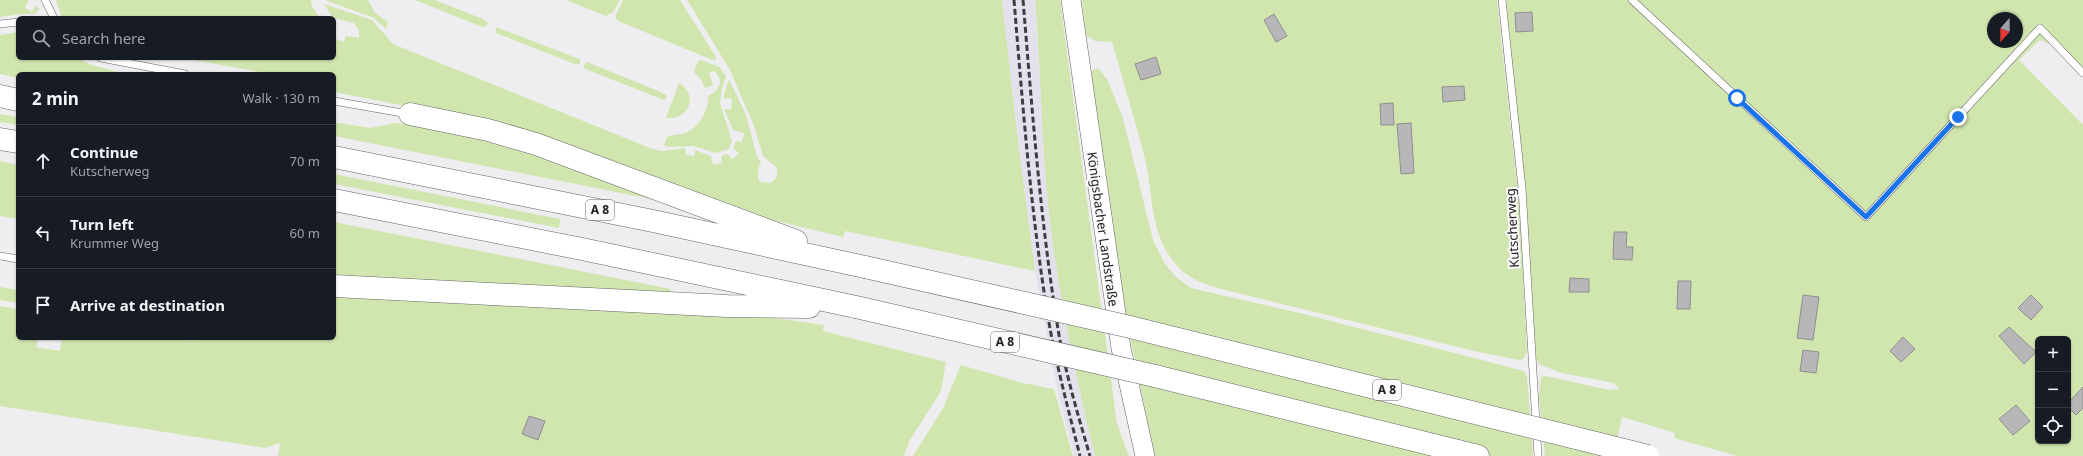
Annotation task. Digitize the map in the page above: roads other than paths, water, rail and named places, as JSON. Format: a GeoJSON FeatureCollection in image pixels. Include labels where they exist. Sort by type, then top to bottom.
{"type":"FeatureCollection","features":[{"type":"Feature","properties":{"kind":"highway"},"geometry":{"type":"LineString","coordinates":[[0,96],[16,100]]}},
{"type":"Feature","properties":{"kind":"highway"},"geometry":{"type":"LineString","coordinates":[[410,114],[488,130],[536,144],[865,266]]}},
{"type":"Feature","properties":{"kind":"highway"},"geometry":{"type":"LineString","coordinates":[[0,139],[16,142]]}},
{"type":"Feature","properties":{"kind":"highway","name":"A 8"},"geometry":{"type":"LineString","coordinates":[[336,157],[638,218],[865,266],[1134,328],[1648,456]]}},
{"type":"Feature","properties":{"kind":"highway","name":"A 8"},"geometry":{"type":"LineString","coordinates":[[336,200],[574,247],[856,307],[1155,376],[1478,456]]}},
{"type":"Feature","properties":{"kind":"highway"},"geometry":{"type":"LineString","coordinates":[[336,286],[727,306],[856,307]]}},
{"type":"Feature","properties":{"kind":"main road","name":"Königsbacher Landstraße"},"geometry":{"type":"LineString","coordinates":[[1071,0],[1114,302],[1133,408],[1145,456]]}},
{"type":"Feature","properties":{"kind":"lane"},"geometry":{"type":"LineString","coordinates":[[46,0],[53,16]]}},
{"type":"Feature","properties":{"kind":"lane","name":"Kutscherweg"},"geometry":{"type":"LineString","coordinates":[[1502,0],[1522,188],[1538,456]]}},
{"type":"Feature","properties":{"kind":"lane"},"geometry":{"type":"LineString","coordinates":[[1632,0],[1866,217],[2040,28],[2083,73]]}},
{"type":"Feature","properties":{"kind":"lane"},"geometry":{"type":"LineString","coordinates":[[0,24],[16,22]]}},
{"type":"Feature","properties":{"kind":"lane"},"geometry":{"type":"LineString","coordinates":[[112,60],[174,72]]}},
{"type":"Feature","properties":{"kind":"lane"},"geometry":{"type":"LineString","coordinates":[[336,101],[410,114]]}},
{"type":"Feature","properties":{"kind":"lane"},"geometry":{"type":"LineString","coordinates":[[0,256],[16,259]]}},
{"type":"Feature","properties":{"kind":"railway"},"geometry":{"type":"LineString","coordinates":[[1014,0],[1028,162],[1037,243],[1049,323],[1063,390],[1080,456]]}},
{"type":"Feature","properties":{"kind":"railway"},"geometry":{"type":"LineString","coordinates":[[1023,0],[1037,162],[1051,283],[1063,357],[1090,456]]}}]}
